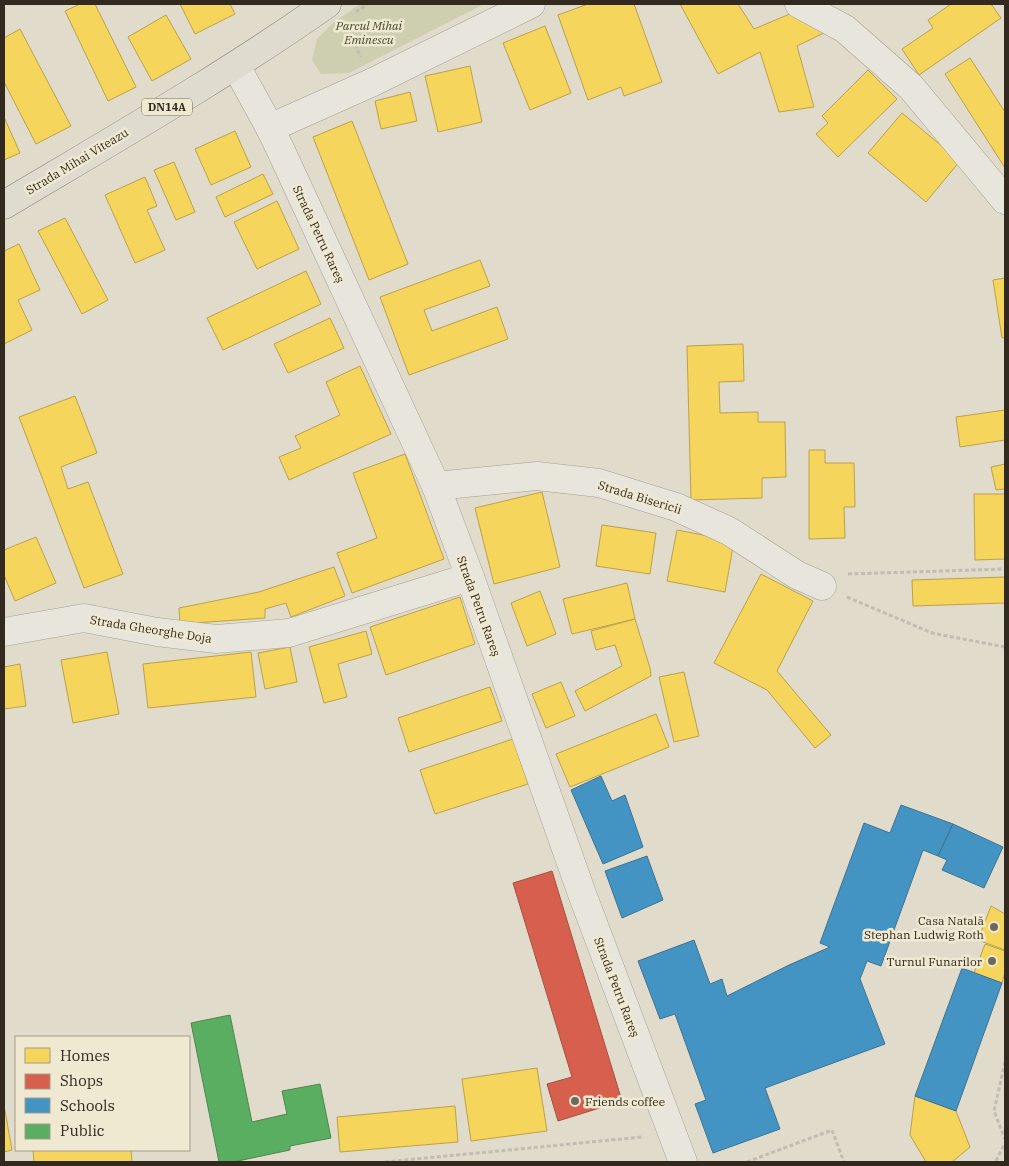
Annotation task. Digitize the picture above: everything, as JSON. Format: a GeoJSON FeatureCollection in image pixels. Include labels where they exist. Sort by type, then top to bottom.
{"type":"FeatureCollection","features":[{"type":"Feature","properties":{"kind":"main road","name":"Strada Mihai Viteazu"},"geometry":{"type":"LineString","coordinates":[[4,205],[236,66],[286,33],[335,12]]}},
{"type":"Feature","properties":{"kind":"street"},"geometry":{"type":"LineString","coordinates":[[270,128],[374,82],[531,4]]}},
{"type":"Feature","properties":{"kind":"street"},"geometry":{"type":"LineString","coordinates":[[799,4],[845,29],[911,87],[1005,200]]}},
{"type":"Feature","properties":{"kind":"street","name":"Strada Petru Rareș"},"geometry":{"type":"LineString","coordinates":[[236,66],[270,128],[436,486],[578,882],[683,1162]]}},
{"type":"Feature","properties":{"kind":"street","name":"Strada Bisericii"},"geometry":{"type":"LineString","coordinates":[[436,486],[537,476],[599,483],[676,507],[729,531],[797,575],[822,586]]}},
{"type":"Feature","properties":{"kind":"street","name":"Strada Gheorghe Doja"},"geometry":{"type":"LineString","coordinates":[[4,632],[84,618],[157,632],[216,639],[289,633],[470,577]]}},
{"type":"Feature","properties":{"kind":"path"},"geometry":{"type":"LineString","coordinates":[[335,12],[374,82]]}},
{"type":"Feature","properties":{"kind":"path"},"geometry":{"type":"LineString","coordinates":[[847,574],[1005,570]]}},
{"type":"Feature","properties":{"kind":"path"},"geometry":{"type":"LineString","coordinates":[[822,586],[932,633],[1005,648]]}},
{"type":"Feature","properties":{"kind":"path"},"geometry":{"type":"LineString","coordinates":[[1005,1062],[994,1111],[1005,1140]]}},
{"type":"Feature","properties":{"kind":"path"},"geometry":{"type":"LineString","coordinates":[[747,1162],[832,1130],[844,1162]]}},
{"type":"Feature","properties":{"kind":"path"},"geometry":{"type":"LineString","coordinates":[[385,1162],[673,1134]]}},
{"type":"Feature","properties":{"kind":"path"},"geometry":{"type":"LineString","coordinates":[[996,1161],[1005,1143]]}},
{"type":"Feature","properties":{"kind":"green space","name":"Parcul Mihai Eminescu"},"geometry":{"type":"Polygon","coordinates":[[[360,4],[484,4],[349,73],[321,74],[312,60],[317,39],[334,22],[360,4]]]}},
{"type":"Feature","properties":{"kind":"building: Homes"},"geometry":{"type":"Polygon","coordinates":[[[80,4],[95,4],[136,87],[108,101],[65,11],[80,4]]]}},
{"type":"Feature","properties":{"kind":"building: Homes"},"geometry":{"type":"Polygon","coordinates":[[[180,4],[230,4],[235,14],[195,34],[180,4]]]}},
{"type":"Feature","properties":{"kind":"building: Homes"},"geometry":{"type":"Polygon","coordinates":[[[588,4],[634,4],[662,82],[624,96],[621,87],[588,100],[558,15],[588,4]]]}},
{"type":"Feature","properties":{"kind":"building: Homes"},"geometry":{"type":"Polygon","coordinates":[[[680,4],[738,4],[754,29],[797,11],[828,31],[797,46],[814,107],[779,112],[760,52],[718,74],[680,4]]]}},
{"type":"Feature","properties":{"kind":"building: Homes"},"geometry":{"type":"Polygon","coordinates":[[[951,4],[991,4],[1001,18],[919,75],[902,49],[933,28],[928,20],[951,4]]]}},
{"type":"Feature","properties":{"kind":"building: Homes"},"geometry":{"type":"Polygon","coordinates":[[[166,15],[191,59],[152,81],[128,37],[166,15]]]}},
{"type":"Feature","properties":{"kind":"building: Homes"},"geometry":{"type":"Polygon","coordinates":[[[545,26],[571,93],[530,110],[503,43],[545,26]]]}},
{"type":"Feature","properties":{"kind":"building: Homes"},"geometry":{"type":"Polygon","coordinates":[[[20,29],[71,126],[36,144],[4,82],[4,38],[20,29]]]}},
{"type":"Feature","properties":{"kind":"building: Homes"},"geometry":{"type":"Polygon","coordinates":[[[970,58],[1005,112],[1005,168],[945,74],[970,58]]]}},
{"type":"Feature","properties":{"kind":"building: Homes"},"geometry":{"type":"Polygon","coordinates":[[[470,66],[482,122],[438,132],[425,76],[470,66]]]}},
{"type":"Feature","properties":{"kind":"building: Homes"},"geometry":{"type":"Polygon","coordinates":[[[868,70],[897,99],[838,157],[816,134],[828,123],[822,116],[868,70]]]}},
{"type":"Feature","properties":{"kind":"building: Homes"},"geometry":{"type":"Polygon","coordinates":[[[410,92],[417,121],[381,129],[375,101],[410,92]]]}},
{"type":"Feature","properties":{"kind":"building: Homes"},"geometry":{"type":"Polygon","coordinates":[[[902,113],[960,161],[926,202],[868,153],[902,113]]]}},
{"type":"Feature","properties":{"kind":"building: Homes"},"geometry":{"type":"Polygon","coordinates":[[[4,117],[20,153],[4,160],[4,117]]]}},
{"type":"Feature","properties":{"kind":"building: Homes"},"geometry":{"type":"Polygon","coordinates":[[[352,121],[408,264],[369,280],[313,137],[352,121]]]}},
{"type":"Feature","properties":{"kind":"building: Homes"},"geometry":{"type":"Polygon","coordinates":[[[235,131],[251,167],[211,185],[195,149],[235,131]]]}},
{"type":"Feature","properties":{"kind":"building: Homes"},"geometry":{"type":"Polygon","coordinates":[[[174,162],[195,212],[176,220],[154,170],[174,162]]]}},
{"type":"Feature","properties":{"kind":"building: Homes"},"geometry":{"type":"Polygon","coordinates":[[[263,174],[273,194],[225,217],[216,197],[263,174]]]}},
{"type":"Feature","properties":{"kind":"building: Homes"},"geometry":{"type":"Polygon","coordinates":[[[145,177],[157,206],[147,210],[165,250],[135,263],[105,195],[145,177]]]}},
{"type":"Feature","properties":{"kind":"building: Homes"},"geometry":{"type":"Polygon","coordinates":[[[277,201],[299,249],[257,269],[234,222],[277,201]]]}},
{"type":"Feature","properties":{"kind":"building: Homes"},"geometry":{"type":"Polygon","coordinates":[[[65,218],[108,300],[82,314],[38,231],[65,218]]]}},
{"type":"Feature","properties":{"kind":"building: Homes"},"geometry":{"type":"Polygon","coordinates":[[[19,244],[40,290],[18,300],[32,330],[4,344],[4,251],[19,244]]]}},
{"type":"Feature","properties":{"kind":"building: Homes"},"geometry":{"type":"Polygon","coordinates":[[[480,260],[490,286],[424,310],[432,331],[497,307],[508,339],[409,375],[380,297],[480,260]]]}},
{"type":"Feature","properties":{"kind":"building: Homes"},"geometry":{"type":"Polygon","coordinates":[[[306,271],[321,304],[223,350],[207,318],[306,271]]]}},
{"type":"Feature","properties":{"kind":"building: Homes"},"geometry":{"type":"Polygon","coordinates":[[[1005,278],[1005,337],[1002,338],[993,280],[1005,278]]]}},
{"type":"Feature","properties":{"kind":"building: Homes"},"geometry":{"type":"Polygon","coordinates":[[[330,318],[344,348],[288,373],[274,344],[330,318]]]}},
{"type":"Feature","properties":{"kind":"building: Homes"},"geometry":{"type":"Polygon","coordinates":[[[743,344],[744,381],[719,382],[720,413],[758,412],[758,422],[785,422],[786,477],[762,478],[762,498],[691,500],[687,346],[743,344]]]}},
{"type":"Feature","properties":{"kind":"building: Homes"},"geometry":{"type":"Polygon","coordinates":[[[360,366],[391,434],[289,480],[279,457],[301,448],[295,436],[340,415],[326,382],[360,366]]]}},
{"type":"Feature","properties":{"kind":"building: Homes"},"geometry":{"type":"Polygon","coordinates":[[[75,396],[97,453],[61,467],[68,489],[88,482],[123,574],[84,588],[19,417],[75,396]]]}},
{"type":"Feature","properties":{"kind":"building: Homes"},"geometry":{"type":"Polygon","coordinates":[[[1005,410],[1005,440],[960,447],[956,417],[1005,410]]]}},
{"type":"Feature","properties":{"kind":"building: Homes"},"geometry":{"type":"Polygon","coordinates":[[[809,450],[825,450],[825,463],[854,463],[855,507],[844,507],[845,538],[809,539],[809,450]]]}},
{"type":"Feature","properties":{"kind":"building: Homes"},"geometry":{"type":"Polygon","coordinates":[[[405,454],[444,559],[352,593],[337,553],[377,538],[353,473],[405,454]]]}},
{"type":"Feature","properties":{"kind":"building: Homes"},"geometry":{"type":"Polygon","coordinates":[[[1005,464],[1005,489],[996,490],[991,467],[1005,464]]]}},
{"type":"Feature","properties":{"kind":"building: Homes"},"geometry":{"type":"Polygon","coordinates":[[[542,492],[560,567],[494,584],[475,508],[542,492]]]}},
{"type":"Feature","properties":{"kind":"building: Homes"},"geometry":{"type":"Polygon","coordinates":[[[974,494],[1005,494],[1005,559],[975,560],[974,494]]]}},
{"type":"Feature","properties":{"kind":"building: Homes"},"geometry":{"type":"Polygon","coordinates":[[[602,525],[656,533],[650,574],[596,566],[602,525]]]}},
{"type":"Feature","properties":{"kind":"building: Homes"},"geometry":{"type":"Polygon","coordinates":[[[677,530],[734,541],[725,592],[667,581],[677,530]]]}},
{"type":"Feature","properties":{"kind":"building: Homes"},"geometry":{"type":"Polygon","coordinates":[[[36,537],[56,583],[15,601],[4,575],[4,550],[36,537]]]}},
{"type":"Feature","properties":{"kind":"building: Homes"},"geometry":{"type":"Polygon","coordinates":[[[334,567],[345,596],[291,617],[286,603],[265,609],[265,618],[180,624],[179,608],[259,592],[334,567]]]}},
{"type":"Feature","properties":{"kind":"building: Homes"},"geometry":{"type":"Polygon","coordinates":[[[761,574],[813,601],[777,671],[831,735],[815,748],[767,690],[714,663],[761,574]]]}},
{"type":"Feature","properties":{"kind":"building: Homes"},"geometry":{"type":"Polygon","coordinates":[[[1005,577],[1005,603],[913,606],[912,580],[1005,577]]]}},
{"type":"Feature","properties":{"kind":"building: Homes"},"geometry":{"type":"Polygon","coordinates":[[[627,583],[635,619],[572,634],[563,599],[627,583]]]}},
{"type":"Feature","properties":{"kind":"building: Homes"},"geometry":{"type":"Polygon","coordinates":[[[540,591],[556,634],[527,646],[511,603],[540,591]]]}},
{"type":"Feature","properties":{"kind":"building: Homes"},"geometry":{"type":"Polygon","coordinates":[[[460,597],[475,644],[386,675],[370,627],[460,597]]]}},
{"type":"Feature","properties":{"kind":"building: Homes"},"geometry":{"type":"Polygon","coordinates":[[[635,619],[651,676],[585,711],[575,691],[622,666],[615,645],[596,650],[591,631],[635,619]]]}},
{"type":"Feature","properties":{"kind":"building: Homes"},"geometry":{"type":"Polygon","coordinates":[[[366,631],[372,654],[338,664],[347,697],[324,703],[309,647],[366,631]]]}},
{"type":"Feature","properties":{"kind":"building: Homes"},"geometry":{"type":"Polygon","coordinates":[[[290,647],[297,682],[265,689],[258,653],[290,647]]]}},
{"type":"Feature","properties":{"kind":"building: Homes"},"geometry":{"type":"Polygon","coordinates":[[[107,652],[119,714],[73,723],[61,660],[107,652]]]}},
{"type":"Feature","properties":{"kind":"building: Homes"},"geometry":{"type":"Polygon","coordinates":[[[251,652],[256,697],[148,708],[143,664],[251,652]]]}},
{"type":"Feature","properties":{"kind":"building: Homes"},"geometry":{"type":"Polygon","coordinates":[[[20,664],[26,706],[4,709],[4,667],[20,664]]]}},
{"type":"Feature","properties":{"kind":"building: Homes"},"geometry":{"type":"Polygon","coordinates":[[[684,672],[699,736],[674,742],[659,677],[684,672]]]}},
{"type":"Feature","properties":{"kind":"building: Homes"},"geometry":{"type":"Polygon","coordinates":[[[561,682],[575,716],[546,728],[532,694],[561,682]]]}},
{"type":"Feature","properties":{"kind":"building: Homes"},"geometry":{"type":"Polygon","coordinates":[[[490,687],[502,721],[409,752],[398,718],[490,687]]]}},
{"type":"Feature","properties":{"kind":"building: Homes"},"geometry":{"type":"Polygon","coordinates":[[[656,714],[669,747],[570,787],[556,754],[656,714]]]}},
{"type":"Feature","properties":{"kind":"building: Homes"},"geometry":{"type":"Polygon","coordinates":[[[513,739],[528,784],[435,814],[420,770],[513,739]]]}},
{"type":"Feature","properties":{"kind":"building: Homes","name":"Casa Natală Stephan Ludwig Roth"},"geometry":{"type":"Polygon","coordinates":[[[991,906],[1005,914],[1005,950],[978,940],[991,906]]]}},
{"type":"Feature","properties":{"kind":"building: Homes","name":"Turnul Funarilor"},"geometry":{"type":"Polygon","coordinates":[[[985,944],[1005,951],[1005,972],[1002,983],[974,973],[985,944]]]}},
{"type":"Feature","properties":{"kind":"building: Homes"},"geometry":{"type":"Polygon","coordinates":[[[537,1068],[547,1131],[471,1141],[462,1079],[537,1068]]]}},
{"type":"Feature","properties":{"kind":"building: Homes"},"geometry":{"type":"Polygon","coordinates":[[[915,1096],[956,1111],[970,1147],[952,1162],[926,1162],[910,1135],[915,1096]]]}},
{"type":"Feature","properties":{"kind":"building: Homes"},"geometry":{"type":"Polygon","coordinates":[[[4,1105],[12,1150],[4,1152],[4,1105]]]}},
{"type":"Feature","properties":{"kind":"building: Homes"},"geometry":{"type":"Polygon","coordinates":[[[455,1106],[458,1142],[340,1152],[337,1117],[455,1106]]]}},
{"type":"Feature","properties":{"kind":"building: Homes"},"geometry":{"type":"Polygon","coordinates":[[[33,1151],[131,1151],[132,1162],[34,1162],[33,1151]]]}},
{"type":"Feature","properties":{"kind":"building: Shops"},"geometry":{"type":"Polygon","coordinates":[[[552,871],[622,1101],[558,1121],[547,1084],[572,1077],[513,883],[552,871]]]}},
{"type":"Feature","properties":{"kind":"building: Schools"},"geometry":{"type":"Polygon","coordinates":[[[601,776],[612,801],[625,795],[643,847],[603,864],[571,790],[601,776]]]}},
{"type":"Feature","properties":{"kind":"building: Schools"},"geometry":{"type":"Polygon","coordinates":[[[901,805],[953,824],[938,856],[923,850],[881,966],[867,961],[860,979],[885,1044],[765,1088],[780,1129],[713,1153],[695,1104],[706,1100],[675,1014],[660,1019],[638,961],[694,940],[710,984],[722,979],[727,996],[830,947],[820,943],[864,823],[890,833],[901,805]]]}},
{"type":"Feature","properties":{"kind":"building: Schools"},"geometry":{"type":"Polygon","coordinates":[[[953,824],[1003,847],[984,888],[942,870],[947,860],[938,856],[953,824]]]}},
{"type":"Feature","properties":{"kind":"building: Schools"},"geometry":{"type":"Polygon","coordinates":[[[647,856],[663,900],[622,918],[605,871],[647,856]]]}},
{"type":"Feature","properties":{"kind":"building: Schools"},"geometry":{"type":"Polygon","coordinates":[[[962,968],[1002,983],[956,1111],[915,1096],[962,968]]]}},
{"type":"Feature","properties":{"kind":"building: Public"},"geometry":{"type":"Polygon","coordinates":[[[230,1015],[252,1122],[287,1114],[282,1091],[320,1084],[331,1138],[290,1146],[290,1150],[233,1162],[219,1162],[191,1023],[230,1015]]]}},
{"type":"Feature","properties":{"kind":"place","name":"Casa Natală Stephan Ludwig Roth"},"geometry":{"type":"Point","coordinates":[994,927]}},
{"type":"Feature","properties":{"kind":"place","name":"Turnul Funarilor"},"geometry":{"type":"Point","coordinates":[992,961]}},
{"type":"Feature","properties":{"kind":"place","name":"Friends coffee"},"geometry":{"type":"Point","coordinates":[575,1101]}}]}
